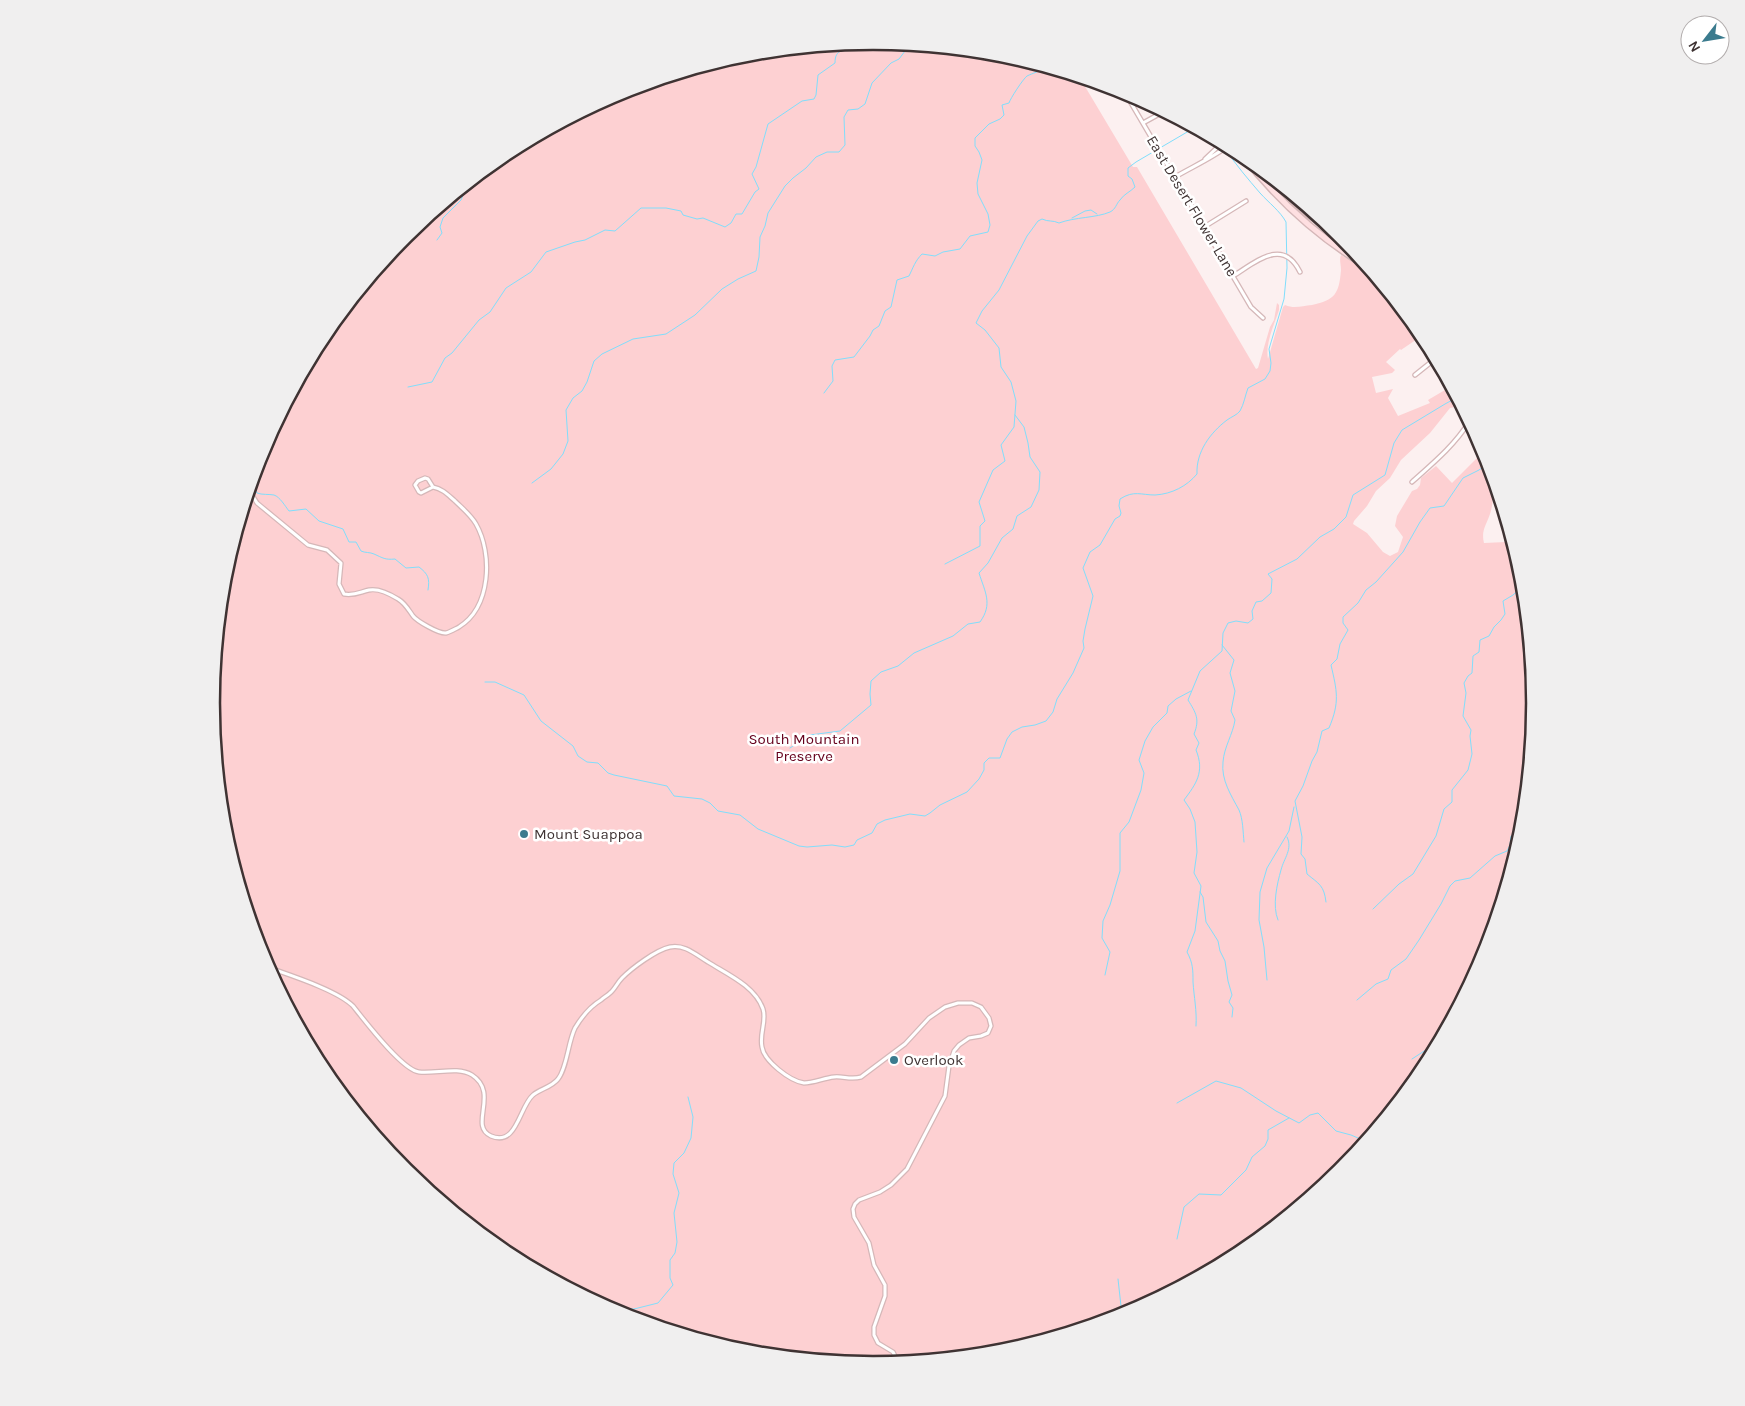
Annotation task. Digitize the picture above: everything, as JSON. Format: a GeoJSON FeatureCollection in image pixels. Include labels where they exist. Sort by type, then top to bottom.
{"type":"FeatureCollection","features":[{"type":"Feature","properties":{"kind":"street","name":"East Desert Flower Lane"},"geometry":{"type":"LineString","coordinates":[[1132,104],[1251,307],[1263,318]]}},
{"type":"Feature","properties":{"kind":"street"},"geometry":{"type":"LineString","coordinates":[[1143,123],[1157,115]]}},
{"type":"Feature","properties":{"kind":"street"},"geometry":{"type":"LineString","coordinates":[[1205,159],[1215,149],[1218,153]]}},
{"type":"Feature","properties":{"kind":"street"},"geometry":{"type":"LineString","coordinates":[[1175,177],[1221,151]]}},
{"type":"Feature","properties":{"kind":"street"},"geometry":{"type":"LineString","coordinates":[[1265,181],[1283,202],[1326,239],[1343,250]]}},
{"type":"Feature","properties":{"kind":"street"},"geometry":{"type":"LineString","coordinates":[[1283,202],[1286,198]]}},
{"type":"Feature","properties":{"kind":"street"},"geometry":{"type":"LineString","coordinates":[[1204,227],[1246,201]]}},
{"type":"Feature","properties":{"kind":"street"},"geometry":{"type":"LineString","coordinates":[[1233,276],[1272,254],[1283,254],[1291,259],[1300,272]]}},
{"type":"Feature","properties":{"kind":"street"},"geometry":{"type":"LineString","coordinates":[[1415,375],[1430,363]]}},
{"type":"Feature","properties":{"kind":"street"},"geometry":{"type":"LineString","coordinates":[[1412,482],[1458,439],[1465,429]]}},
{"type":"Feature","properties":{"kind":"street"},"geometry":{"type":"LineString","coordinates":[[253,496],[257,503],[308,545],[327,550],[336,557],[341,563],[339,584],[344,594],[355,594],[372,590],[389,594],[403,603],[417,619],[437,632],[444,634],[466,623],[478,608],[483,593],[487,563],[478,528],[473,520],[440,488],[433,487],[421,493],[415,485],[418,481],[425,478],[428,479],[433,487]]}},
{"type":"Feature","properties":{"kind":"street"},"geometry":{"type":"LineString","coordinates":[[277,971],[346,1000],[394,1055],[410,1069],[419,1072],[459,1071],[472,1074],[482,1085],[485,1095],[481,1120],[483,1128],[488,1134],[496,1137],[505,1136],[514,1130],[528,1101],[536,1093],[549,1087],[558,1079],[574,1032],[588,1011],[611,993],[621,979],[632,969],[667,948],[678,947],[689,950],[734,977],[750,991],[763,1009],[762,1043],[764,1052],[784,1073],[792,1079],[804,1083],[830,1077],[854,1079],[861,1077],[907,1043],[926,1021],[942,1008],[966,1002],[979,1005],[989,1018],[990,1030],[984,1036],[965,1040],[954,1051],[949,1066],[945,1096],[910,1164],[891,1185],[880,1192],[859,1200],[852,1209],[854,1217],[869,1243],[874,1265],[886,1285],[885,1296],[874,1327],[874,1335],[878,1343],[893,1352],[895,1355]]}},
{"type":"Feature","properties":{"kind":"green space","name":"South Mountain Preserve"},"geometry":{"type":"Polygon","coordinates":[[[830,51],[915,51],[1000,63],[1042,72],[1085,86],[1133,167],[1137,167],[1256,369],[1258,368],[1270,327],[1274,320],[1277,303],[1279,310],[1269,341],[1268,359],[1283,307],[1285,305],[1295,307],[1312,305],[1331,298],[1339,285],[1341,255],[1354,263],[1391,305],[1415,340],[1400,349],[1386,362],[1395,370],[1392,373],[1372,377],[1376,393],[1393,389],[1388,398],[1398,416],[1430,403],[1428,400],[1445,390],[1454,407],[1450,408],[1430,433],[1401,460],[1390,478],[1376,491],[1353,524],[1367,533],[1383,552],[1390,556],[1398,552],[1403,537],[1395,526],[1397,516],[1412,491],[1420,485],[1421,478],[1436,466],[1452,483],[1478,457],[1493,499],[1484,531],[1484,543],[1505,542],[1520,618],[1526,703],[1520,788],[1513,830],[1491,913],[1476,953],[1438,1030],[1415,1066],[1391,1101],[1334,1165],[1270,1221],[1235,1246],[1199,1269],[1161,1289],[1122,1306],[1042,1334],[1000,1343],[915,1355],[872,1356],[830,1355],[745,1343],[703,1334],[623,1306],[584,1289],[546,1269],[510,1246],[442,1194],[411,1165],[354,1101],[330,1066],[307,1030],[269,953],[254,913],[232,830],[221,746],[220,703],[221,660],[232,576],[254,493],[269,453],[307,376],[330,340],[354,305],[411,241],[475,185],[510,160],[546,137],[584,117],[623,100],[703,72],[745,63],[830,51]]]}},
{"type":"Feature","properties":{"kind":"waterway"},"geometry":{"type":"LineString","coordinates":[[408,387],[432,382],[445,358],[452,353],[479,320],[490,312],[506,288],[531,272],[546,252],[585,240],[605,230],[615,231],[641,208],[666,208],[681,211],[683,215],[697,219],[703,218],[725,227],[731,223],[736,214],[742,214],[755,192],[759,189],[752,174],[756,167],[768,124],[802,101],[814,99],[818,75],[835,63],[838,53],[843,51]]}},
{"type":"Feature","properties":{"kind":"waterway"},"geometry":{"type":"LineString","coordinates":[[532,483],[551,469],[563,454],[568,441],[566,410],[573,398],[582,391],[594,361],[602,354],[633,339],[666,334],[695,315],[722,289],[756,271],[760,237],[768,213],[785,186],[816,157],[827,152],[839,152],[845,145],[844,117],[848,110],[858,109],[865,104],[872,83],[891,63],[899,59],[905,51]]}},
{"type":"Feature","properties":{"kind":"waterway"},"geometry":{"type":"LineString","coordinates":[[824,393],[833,381],[832,366],[835,360],[854,357],[873,330],[879,326],[885,311],[891,307],[897,280],[909,276],[922,254],[935,256],[943,252],[960,249],[970,236],[988,232],[990,225],[988,214],[978,194],[977,183],[982,160],[975,146],[975,138],[989,124],[1004,115],[1002,105],[1009,103],[1027,76],[1038,71]]}},
{"type":"Feature","properties":{"kind":"waterway"},"geometry":{"type":"LineString","coordinates":[[945,564],[980,546],[980,526],[985,521],[979,502],[993,470],[1005,461],[1001,445],[1014,427],[1016,401],[1011,382],[1001,367],[999,348],[985,330],[976,323],[982,311],[999,290],[1027,236],[1038,221],[1042,219],[1059,223],[1110,212],[1123,196],[1135,187],[1132,179],[1128,176],[1128,168],[1188,131]]}},
{"type":"Feature","properties":{"kind":"waterway"},"geometry":{"type":"LineString","coordinates":[[485,682],[495,682],[524,695],[541,721],[573,746],[578,756],[587,762],[598,763],[608,773],[667,786],[674,796],[702,799],[710,803],[718,811],[740,815],[758,829],[799,846],[832,845],[845,847],[854,845],[857,840],[872,833],[877,824],[885,820],[910,814],[925,816],[940,805],[967,792],[979,779],[984,770],[984,763],[989,758],[1000,758],[1007,739],[1012,732],[1022,727],[1046,721],[1053,712],[1057,699],[1073,673],[1084,648],[1085,629],[1093,596],[1083,568],[1090,552],[1100,545],[1115,519],[1120,516],[1120,499],[1134,494],[1155,495],[1167,493],[1179,489],[1189,482],[1197,474],[1199,458],[1210,437],[1221,425],[1240,411],[1248,388],[1265,379],[1270,371],[1269,349],[1284,299],[1287,268],[1286,222],[1232,158]]}},
{"type":"Feature","properties":{"kind":"waterway"},"geometry":{"type":"LineString","coordinates":[[437,240],[442,233],[440,227],[443,218],[461,200],[463,195]]}},
{"type":"Feature","properties":{"kind":"waterway"},"geometry":{"type":"LineString","coordinates":[[1072,218],[1091,210],[1097,214]]}},
{"type":"Feature","properties":{"kind":"waterway"},"geometry":{"type":"LineString","coordinates":[[1196,1026],[1193,970],[1187,952],[1195,931],[1201,886],[1194,873],[1197,852],[1195,822],[1184,800],[1198,777],[1200,765],[1196,750],[1199,743],[1194,734],[1197,724],[1196,716],[1188,700],[1200,671],[1222,651],[1223,633],[1228,623],[1236,621],[1248,623],[1253,619],[1252,611],[1256,602],[1262,601],[1271,593],[1272,579],[1268,574],[1297,559],[1320,537],[1334,529],[1346,517],[1353,495],[1385,475],[1394,443],[1402,430],[1451,401]]}},
{"type":"Feature","properties":{"kind":"waterway"},"geometry":{"type":"LineString","coordinates":[[790,748],[810,735],[840,731],[871,705],[871,681],[881,672],[898,666],[914,653],[953,636],[968,624],[980,622],[984,616],[987,598],[979,573],[988,563],[1002,538],[1013,529],[1017,516],[1031,507],[1039,490],[1040,472],[1030,457],[1024,427],[1015,415]]}},
{"type":"Feature","properties":{"kind":"waterway"},"geometry":{"type":"LineString","coordinates":[[1326,902],[1322,888],[1307,874],[1305,859],[1301,854],[1302,837],[1295,801],[1317,752],[1322,731],[1329,728],[1335,711],[1336,690],[1331,665],[1337,659],[1340,644],[1348,630],[1343,623],[1343,617],[1358,603],[1366,590],[1376,582],[1403,552],[1430,508],[1444,506],[1463,478],[1482,468]]}},
{"type":"Feature","properties":{"kind":"waterway"},"geometry":{"type":"LineString","coordinates":[[255,490],[257,493],[276,496],[289,511],[306,509],[319,521],[343,529],[349,542],[356,542],[361,551],[386,559],[395,559],[406,568],[419,567],[428,577],[428,590]]}},
{"type":"Feature","properties":{"kind":"waterway"},"geometry":{"type":"LineString","coordinates":[[1373,909],[1399,884],[1413,874],[1436,836],[1444,809],[1452,802],[1452,790],[1468,770],[1472,754],[1471,730],[1463,716],[1466,693],[1464,683],[1472,673],[1473,656],[1479,652],[1480,640],[1489,636],[1505,614],[1503,601],[1516,593]]}},
{"type":"Feature","properties":{"kind":"waterway"},"geometry":{"type":"LineString","coordinates":[[1222,645],[1234,660],[1230,673],[1235,691],[1231,711],[1235,720],[1225,751],[1223,769],[1227,787],[1239,810],[1244,842]]}},
{"type":"Feature","properties":{"kind":"waterway"},"geometry":{"type":"LineString","coordinates":[[1105,975],[1110,952],[1102,938],[1103,921],[1120,871],[1120,833],[1129,822],[1141,790],[1144,773],[1139,760],[1145,741],[1153,727],[1167,713],[1168,706],[1191,691]]}},
{"type":"Feature","properties":{"kind":"waterway"},"geometry":{"type":"LineString","coordinates":[[1267,980],[1259,920],[1260,892],[1267,868],[1289,831],[1294,807]]}},
{"type":"Feature","properties":{"kind":"waterway"},"geometry":{"type":"LineString","coordinates":[[1510,840],[1512,835]]}},
{"type":"Feature","properties":{"kind":"waterway"},"geometry":{"type":"LineString","coordinates":[[1278,920],[1275,908],[1276,895],[1281,870],[1289,850],[1287,837]]}},
{"type":"Feature","properties":{"kind":"waterway"},"geometry":{"type":"LineString","coordinates":[[1357,1000],[1376,984],[1388,979],[1391,970],[1406,959],[1441,904],[1450,886],[1455,881],[1470,878],[1495,856],[1507,851],[1509,847]]}},
{"type":"Feature","properties":{"kind":"waterway"},"geometry":{"type":"LineString","coordinates":[[1200,892],[1203,897],[1206,922],[1218,941],[1225,961],[1232,995],[1229,1002],[1233,1008],[1232,1017]]}},
{"type":"Feature","properties":{"kind":"waterway"},"geometry":{"type":"LineString","coordinates":[[1412,1059],[1425,1051]]}},
{"type":"Feature","properties":{"kind":"waterway"},"geometry":{"type":"LineString","coordinates":[[1177,1103],[1216,1081],[1241,1088],[1276,1111],[1299,1123],[1310,1115],[1318,1113],[1336,1131],[1359,1138]]}},
{"type":"Feature","properties":{"kind":"waterway"},"geometry":{"type":"LineString","coordinates":[[631,1309],[658,1303],[673,1285],[670,1278],[670,1260],[675,1253],[677,1242],[674,1213],[679,1193],[673,1174],[674,1163],[684,1153],[691,1138],[693,1117],[688,1097]]}},
{"type":"Feature","properties":{"kind":"waterway"},"geometry":{"type":"LineString","coordinates":[[1177,1239],[1184,1207],[1199,1194],[1221,1195],[1246,1170],[1252,1157],[1265,1146],[1268,1139],[1268,1130],[1289,1118]]}},
{"type":"Feature","properties":{"kind":"waterway"},"geometry":{"type":"LineString","coordinates":[[1118,1279],[1121,1306]]}},
{"type":"Feature","properties":{"kind":"place","name":"Mount Suappoa"},"geometry":{"type":"Point","coordinates":[524,834]}},
{"type":"Feature","properties":{"kind":"place","name":"Overlook"},"geometry":{"type":"Point","coordinates":[894,1060]}}]}
